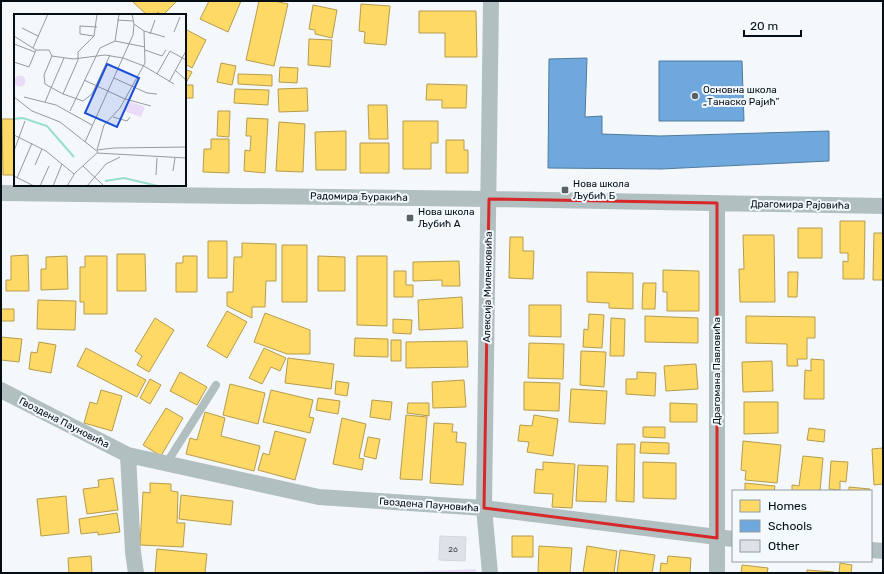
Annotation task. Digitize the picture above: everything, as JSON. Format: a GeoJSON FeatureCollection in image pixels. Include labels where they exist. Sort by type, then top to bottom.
{"type":"FeatureCollection","features":[{"type":"Feature","properties":{"kind":"street","name":"Алексија Миленковића"},"geometry":{"type":"LineString","coordinates":[[490,573],[484,508],[492,1]]}},
{"type":"Feature","properties":{"kind":"street","name":"Радомира Ђуракића"},"geometry":{"type":"LineString","coordinates":[[1,192],[717,203]]}},
{"type":"Feature","properties":{"kind":"street","name":"Драгомира Рајовића"},"geometry":{"type":"LineString","coordinates":[[717,203],[883,206]]}},
{"type":"Feature","properties":{"kind":"street","name":"Драгомана Павловића"},"geometry":{"type":"LineString","coordinates":[[716,573],[717,203]]}},
{"type":"Feature","properties":{"kind":"street","name":"Гвоздена Пауновића"},"geometry":{"type":"LineString","coordinates":[[1,390],[128,455],[319,497],[484,508],[732,539]]}},
{"type":"Feature","properties":{"kind":"street"},"geometry":{"type":"LineString","coordinates":[[128,455],[133,552],[136,573]]}},
{"type":"Feature","properties":{"kind":"street"},"geometry":{"type":"LineString","coordinates":[[872,550],[883,551]]}},
{"type":"Feature","properties":{"kind":"lane"},"geometry":{"type":"LineString","coordinates":[[166,464],[216,385]]}},
{"type":"Feature","properties":{"kind":"highlighted area"},"geometry":{"type":"Polygon","coordinates":[[[489,199],[717,203],[717,538],[484,508],[489,199]]]}},
{"type":"Feature","properties":{"kind":"shaded area"},"geometry":{"type":"Polygon","coordinates":[[[476,569],[476,573],[380,573],[476,569]]]}},
{"type":"Feature","properties":{"kind":"building: Homes"},"geometry":{"type":"Polygon","coordinates":[[[132,1],[177,1],[164,14],[159,14],[158,12],[156,14],[146,14],[132,1]]]}},
{"type":"Feature","properties":{"kind":"building: Homes"},"geometry":{"type":"Polygon","coordinates":[[[209,1],[241,1],[228,32],[200,19],[209,1]]]}},
{"type":"Feature","properties":{"kind":"building: Homes"},"geometry":{"type":"Polygon","coordinates":[[[259,1],[274,1],[288,4],[274,66],[246,60],[259,1]]]}},
{"type":"Feature","properties":{"kind":"building: Homes"},"geometry":{"type":"Polygon","coordinates":[[[361,4],[390,6],[386,45],[364,43],[365,32],[359,31],[361,4]]]}},
{"type":"Feature","properties":{"kind":"building: Homes"},"geometry":{"type":"Polygon","coordinates":[[[313,5],[337,10],[332,38],[315,34],[315,30],[309,29],[313,5]]]}},
{"type":"Feature","properties":{"kind":"building: Homes"},"geometry":{"type":"Polygon","coordinates":[[[419,11],[476,11],[477,57],[445,57],[445,33],[419,33],[419,11]]]}},
{"type":"Feature","properties":{"kind":"building: Homes"},"geometry":{"type":"Polygon","coordinates":[[[186,30],[206,40],[192,68],[186,65],[186,30]]]}},
{"type":"Feature","properties":{"kind":"building: Homes"},"geometry":{"type":"Polygon","coordinates":[[[309,39],[332,40],[330,67],[308,65],[309,39]]]}},
{"type":"Feature","properties":{"kind":"building: Homes"},"geometry":{"type":"Polygon","coordinates":[[[221,63],[236,66],[232,85],[217,82],[221,63]]]}},
{"type":"Feature","properties":{"kind":"building: Homes"},"geometry":{"type":"Polygon","coordinates":[[[280,67],[298,68],[297,83],[279,82],[280,67]]]}},
{"type":"Feature","properties":{"kind":"building: Homes"},"geometry":{"type":"Polygon","coordinates":[[[186,69],[192,72],[186,83],[186,69]]]}},
{"type":"Feature","properties":{"kind":"building: Homes"},"geometry":{"type":"Polygon","coordinates":[[[238,74],[272,75],[272,86],[238,84],[238,74]]]}},
{"type":"Feature","properties":{"kind":"building: Homes"},"geometry":{"type":"Polygon","coordinates":[[[427,84],[467,85],[466,108],[442,108],[442,100],[426,100],[427,84]]]}},
{"type":"Feature","properties":{"kind":"building: Homes"},"geometry":{"type":"Polygon","coordinates":[[[186,85],[193,85],[193,98],[186,98],[186,85]]]}},
{"type":"Feature","properties":{"kind":"building: Homes"},"geometry":{"type":"Polygon","coordinates":[[[307,88],[308,111],[279,112],[278,89],[307,88]]]}},
{"type":"Feature","properties":{"kind":"building: Homes"},"geometry":{"type":"Polygon","coordinates":[[[235,89],[269,90],[268,105],[234,103],[235,89]]]}},
{"type":"Feature","properties":{"kind":"building: Homes"},"geometry":{"type":"Polygon","coordinates":[[[368,105],[387,105],[388,139],[369,139],[368,105]]]}},
{"type":"Feature","properties":{"kind":"building: Homes"},"geometry":{"type":"Polygon","coordinates":[[[218,111],[230,111],[229,137],[217,136],[218,111]]]}},
{"type":"Feature","properties":{"kind":"building: Homes"},"geometry":{"type":"Polygon","coordinates":[[[247,118],[268,119],[265,173],[244,171],[245,150],[250,151],[251,136],[246,136],[247,118]]]}},
{"type":"Feature","properties":{"kind":"building: Homes"},"geometry":{"type":"Polygon","coordinates":[[[2,119],[14,119],[14,175],[3,175],[2,119]]]}},
{"type":"Feature","properties":{"kind":"building: Homes"},"geometry":{"type":"Polygon","coordinates":[[[403,121],[438,121],[438,143],[431,143],[431,169],[403,169],[403,121]]]}},
{"type":"Feature","properties":{"kind":"building: Homes"},"geometry":{"type":"Polygon","coordinates":[[[279,122],[305,124],[303,172],[276,171],[279,122]]]}},
{"type":"Feature","properties":{"kind":"building: Homes"},"geometry":{"type":"Polygon","coordinates":[[[346,131],[346,170],[316,170],[315,132],[346,131]]]}},
{"type":"Feature","properties":{"kind":"building: Homes"},"geometry":{"type":"Polygon","coordinates":[[[211,139],[229,139],[229,173],[203,172],[204,149],[211,149],[211,139]]]}},
{"type":"Feature","properties":{"kind":"building: Homes"},"geometry":{"type":"Polygon","coordinates":[[[446,140],[464,140],[464,150],[468,150],[468,173],[446,173],[446,140]]]}},
{"type":"Feature","properties":{"kind":"building: Homes"},"geometry":{"type":"Polygon","coordinates":[[[360,143],[389,143],[389,173],[360,173],[360,143]]]}},
{"type":"Feature","properties":{"kind":"building: Homes"},"geometry":{"type":"Polygon","coordinates":[[[840,221],[865,221],[864,279],[843,279],[843,261],[848,262],[848,253],[840,253],[840,221]]]}},
{"type":"Feature","properties":{"kind":"building: Homes"},"geometry":{"type":"Polygon","coordinates":[[[798,228],[822,228],[822,258],[798,258],[798,228]]]}},
{"type":"Feature","properties":{"kind":"building: Homes"},"geometry":{"type":"Polygon","coordinates":[[[874,233],[883,233],[883,280],[873,280],[874,233]]]}},
{"type":"Feature","properties":{"kind":"building: Homes"},"geometry":{"type":"Polygon","coordinates":[[[743,235],[774,235],[775,302],[740,302],[739,269],[744,269],[743,235]]]}},
{"type":"Feature","properties":{"kind":"building: Homes"},"geometry":{"type":"Polygon","coordinates":[[[510,237],[523,237],[523,251],[534,251],[533,279],[509,278],[510,237]]]}},
{"type":"Feature","properties":{"kind":"building: Homes"},"geometry":{"type":"Polygon","coordinates":[[[208,241],[227,241],[227,278],[208,278],[208,241]]]}},
{"type":"Feature","properties":{"kind":"building: Homes"},"geometry":{"type":"Polygon","coordinates":[[[242,243],[276,244],[276,281],[266,281],[265,307],[252,307],[252,318],[227,306],[227,292],[233,292],[234,257],[242,257],[242,243]]]}},
{"type":"Feature","properties":{"kind":"building: Homes"},"geometry":{"type":"Polygon","coordinates":[[[282,245],[307,245],[307,302],[282,302],[282,245]]]}},
{"type":"Feature","properties":{"kind":"building: Homes"},"geometry":{"type":"Polygon","coordinates":[[[117,254],[145,254],[146,291],[117,291],[117,254]]]}},
{"type":"Feature","properties":{"kind":"building: Homes"},"geometry":{"type":"Polygon","coordinates":[[[28,255],[29,291],[6,291],[6,280],[11,280],[11,256],[28,255]]]}},
{"type":"Feature","properties":{"kind":"building: Homes"},"geometry":{"type":"Polygon","coordinates":[[[67,256],[68,289],[41,290],[41,269],[46,269],[46,257],[67,256]]]}},
{"type":"Feature","properties":{"kind":"building: Homes"},"geometry":{"type":"Polygon","coordinates":[[[85,256],[107,256],[107,314],[84,314],[84,302],[80,302],[80,267],[85,267],[85,256]]]}},
{"type":"Feature","properties":{"kind":"building: Homes"},"geometry":{"type":"Polygon","coordinates":[[[183,256],[197,256],[197,292],[176,292],[176,263],[183,263],[183,256]]]}},
{"type":"Feature","properties":{"kind":"building: Homes"},"geometry":{"type":"Polygon","coordinates":[[[318,256],[345,257],[345,291],[318,291],[318,256]]]}},
{"type":"Feature","properties":{"kind":"building: Homes"},"geometry":{"type":"Polygon","coordinates":[[[357,256],[387,256],[387,326],[357,325],[357,256]]]}},
{"type":"Feature","properties":{"kind":"building: Homes"},"geometry":{"type":"Polygon","coordinates":[[[459,261],[460,286],[442,286],[442,280],[413,281],[413,262],[459,261]]]}},
{"type":"Feature","properties":{"kind":"building: Homes"},"geometry":{"type":"Polygon","coordinates":[[[663,270],[699,271],[699,311],[667,311],[667,292],[663,292],[663,270]]]}},
{"type":"Feature","properties":{"kind":"building: Homes"},"geometry":{"type":"Polygon","coordinates":[[[394,271],[406,271],[406,285],[413,285],[413,297],[394,297],[394,271]]]}},
{"type":"Feature","properties":{"kind":"building: Homes"},"geometry":{"type":"Polygon","coordinates":[[[587,272],[633,273],[633,309],[609,308],[609,303],[587,302],[587,272]]]}},
{"type":"Feature","properties":{"kind":"building: Homes"},"geometry":{"type":"Polygon","coordinates":[[[788,272],[798,272],[797,297],[788,297],[788,272]]]}},
{"type":"Feature","properties":{"kind":"building: Homes"},"geometry":{"type":"Polygon","coordinates":[[[643,283],[656,283],[655,309],[642,309],[643,283]]]}},
{"type":"Feature","properties":{"kind":"building: Homes"},"geometry":{"type":"Polygon","coordinates":[[[462,297],[463,328],[419,330],[418,300],[462,297]]]}},
{"type":"Feature","properties":{"kind":"building: Homes"},"geometry":{"type":"Polygon","coordinates":[[[38,300],[76,301],[75,330],[37,329],[38,300]]]}},
{"type":"Feature","properties":{"kind":"building: Homes"},"geometry":{"type":"Polygon","coordinates":[[[529,305],[561,305],[561,337],[529,336],[529,305]]]}},
{"type":"Feature","properties":{"kind":"building: Homes"},"geometry":{"type":"Polygon","coordinates":[[[1,309],[14,309],[14,321],[1,321],[1,309]]]}},
{"type":"Feature","properties":{"kind":"building: Homes"},"geometry":{"type":"Polygon","coordinates":[[[227,311],[247,322],[227,358],[207,346],[227,311]]]}},
{"type":"Feature","properties":{"kind":"building: Homes"},"geometry":{"type":"Polygon","coordinates":[[[265,313],[310,330],[310,354],[287,354],[254,342],[265,313]]]}},
{"type":"Feature","properties":{"kind":"building: Homes"},"geometry":{"type":"Polygon","coordinates":[[[589,314],[604,315],[602,348],[583,347],[584,329],[588,330],[589,314]]]}},
{"type":"Feature","properties":{"kind":"building: Homes"},"geometry":{"type":"Polygon","coordinates":[[[645,316],[698,318],[698,343],[645,342],[645,316]]]}},
{"type":"Feature","properties":{"kind":"building: Homes"},"geometry":{"type":"Polygon","coordinates":[[[746,316],[815,317],[815,338],[807,338],[807,359],[797,359],[798,366],[787,366],[787,344],[746,343],[746,316]]]}},
{"type":"Feature","properties":{"kind":"building: Homes"},"geometry":{"type":"Polygon","coordinates":[[[155,318],[174,330],[149,372],[137,365],[142,356],[135,351],[155,318]]]}},
{"type":"Feature","properties":{"kind":"building: Homes"},"geometry":{"type":"Polygon","coordinates":[[[611,318],[625,319],[624,356],[610,356],[611,318]]]}},
{"type":"Feature","properties":{"kind":"building: Homes"},"geometry":{"type":"Polygon","coordinates":[[[393,319],[412,320],[411,334],[393,333],[393,319]]]}},
{"type":"Feature","properties":{"kind":"building: Homes"},"geometry":{"type":"Polygon","coordinates":[[[1,337],[22,339],[19,362],[1,360],[1,337]]]}},
{"type":"Feature","properties":{"kind":"building: Homes"},"geometry":{"type":"Polygon","coordinates":[[[355,338],[388,339],[388,357],[354,356],[355,338]]]}},
{"type":"Feature","properties":{"kind":"building: Homes"},"geometry":{"type":"Polygon","coordinates":[[[391,340],[401,340],[401,361],[391,361],[391,340]]]}},
{"type":"Feature","properties":{"kind":"building: Homes"},"geometry":{"type":"Polygon","coordinates":[[[467,341],[468,367],[406,368],[406,342],[467,341]]]}},
{"type":"Feature","properties":{"kind":"building: Homes"},"geometry":{"type":"Polygon","coordinates":[[[39,342],[56,345],[51,373],[29,369],[31,352],[37,353],[39,342]]]}},
{"type":"Feature","properties":{"kind":"building: Homes"},"geometry":{"type":"Polygon","coordinates":[[[529,343],[564,344],[563,379],[528,378],[529,343]]]}},
{"type":"Feature","properties":{"kind":"building: Homes"},"geometry":{"type":"Polygon","coordinates":[[[86,348],[146,380],[137,397],[77,366],[86,348]]]}},
{"type":"Feature","properties":{"kind":"building: Homes"},"geometry":{"type":"Polygon","coordinates":[[[264,348],[286,358],[280,371],[271,367],[262,384],[249,378],[264,348]]]}},
{"type":"Feature","properties":{"kind":"building: Homes"},"geometry":{"type":"Polygon","coordinates":[[[581,351],[606,352],[604,387],[580,385],[581,351]]]}},
{"type":"Feature","properties":{"kind":"building: Homes"},"geometry":{"type":"Polygon","coordinates":[[[288,358],[334,364],[331,389],[285,383],[288,358]]]}},
{"type":"Feature","properties":{"kind":"building: Homes"},"geometry":{"type":"Polygon","coordinates":[[[811,359],[824,360],[824,399],[804,399],[805,370],[811,371],[811,359]]]}},
{"type":"Feature","properties":{"kind":"building: Homes"},"geometry":{"type":"Polygon","coordinates":[[[772,361],[773,391],[743,392],[742,362],[772,361]]]}},
{"type":"Feature","properties":{"kind":"building: Homes"},"geometry":{"type":"Polygon","coordinates":[[[696,364],[698,389],[666,391],[664,366],[696,364]]]}},
{"type":"Feature","properties":{"kind":"building: Homes"},"geometry":{"type":"Polygon","coordinates":[[[180,372],[207,387],[197,405],[170,391],[180,372]]]}},
{"type":"Feature","properties":{"kind":"building: Homes"},"geometry":{"type":"Polygon","coordinates":[[[637,372],[656,373],[655,396],[626,394],[626,379],[637,379],[637,372]]]}},
{"type":"Feature","properties":{"kind":"building: Homes"},"geometry":{"type":"Polygon","coordinates":[[[150,379],[161,385],[150,404],[140,398],[150,379]]]}},
{"type":"Feature","properties":{"kind":"building: Homes"},"geometry":{"type":"Polygon","coordinates":[[[464,380],[466,407],[433,408],[432,382],[464,380]]]}},
{"type":"Feature","properties":{"kind":"building: Homes"},"geometry":{"type":"Polygon","coordinates":[[[336,381],[349,383],[347,396],[335,394],[336,381]]]}},
{"type":"Feature","properties":{"kind":"building: Homes"},"geometry":{"type":"Polygon","coordinates":[[[524,382],[560,383],[559,411],[524,410],[524,382]]]}},
{"type":"Feature","properties":{"kind":"building: Homes"},"geometry":{"type":"Polygon","coordinates":[[[230,384],[265,393],[258,424],[223,415],[230,384]]]}},
{"type":"Feature","properties":{"kind":"building: Homes"},"geometry":{"type":"Polygon","coordinates":[[[571,389],[607,391],[605,424],[569,422],[571,389]]]}},
{"type":"Feature","properties":{"kind":"building: Homes"},"geometry":{"type":"Polygon","coordinates":[[[101,390],[122,396],[112,431],[84,423],[90,402],[97,404],[101,390]]]}},
{"type":"Feature","properties":{"kind":"building: Homes"},"geometry":{"type":"Polygon","coordinates":[[[271,390],[313,400],[309,417],[314,418],[310,433],[263,422],[271,390]]]}},
{"type":"Feature","properties":{"kind":"building: Homes"},"geometry":{"type":"Polygon","coordinates":[[[318,398],[340,401],[338,414],[316,410],[318,398]]]}},
{"type":"Feature","properties":{"kind":"building: Homes"},"geometry":{"type":"Polygon","coordinates":[[[372,400],[392,402],[390,420],[370,417],[372,400]]]}},
{"type":"Feature","properties":{"kind":"building: Homes"},"geometry":{"type":"Polygon","coordinates":[[[744,402],[778,402],[778,433],[744,434],[744,402]]]}},
{"type":"Feature","properties":{"kind":"building: Homes"},"geometry":{"type":"Polygon","coordinates":[[[408,403],[429,403],[429,416],[407,413],[408,403]]]}},
{"type":"Feature","properties":{"kind":"building: Homes"},"geometry":{"type":"Polygon","coordinates":[[[670,403],[697,404],[697,422],[670,422],[670,403]]]}},
{"type":"Feature","properties":{"kind":"building: Homes"},"geometry":{"type":"Polygon","coordinates":[[[166,408],[183,418],[161,456],[143,445],[166,408]]]}},
{"type":"Feature","properties":{"kind":"building: Homes"},"geometry":{"type":"Polygon","coordinates":[[[205,412],[225,418],[221,436],[260,446],[254,471],[186,454],[190,438],[197,440],[205,412]]]}},
{"type":"Feature","properties":{"kind":"building: Homes"},"geometry":{"type":"Polygon","coordinates":[[[406,415],[427,417],[422,480],[400,479],[406,415]]]}},
{"type":"Feature","properties":{"kind":"building: Homes"},"geometry":{"type":"Polygon","coordinates":[[[534,415],[558,419],[553,456],[527,452],[529,442],[518,441],[520,425],[532,426],[534,415]]]}},
{"type":"Feature","properties":{"kind":"building: Homes"},"geometry":{"type":"Polygon","coordinates":[[[342,418],[366,424],[359,458],[364,459],[362,470],[333,464],[342,418]]]}},
{"type":"Feature","properties":{"kind":"building: Homes"},"geometry":{"type":"Polygon","coordinates":[[[434,423],[453,424],[452,432],[457,432],[456,442],[466,443],[463,485],[430,483],[434,423]]]}},
{"type":"Feature","properties":{"kind":"building: Homes"},"geometry":{"type":"Polygon","coordinates":[[[643,427],[665,427],[665,438],[643,437],[643,427]]]}},
{"type":"Feature","properties":{"kind":"building: Homes"},"geometry":{"type":"Polygon","coordinates":[[[809,428],[825,430],[824,442],[807,440],[809,428]]]}},
{"type":"Feature","properties":{"kind":"building: Homes"},"geometry":{"type":"Polygon","coordinates":[[[275,431],[306,439],[295,480],[258,470],[263,453],[269,455],[275,431]]]}},
{"type":"Feature","properties":{"kind":"building: Homes"},"geometry":{"type":"Polygon","coordinates":[[[368,437],[380,439],[376,459],[364,456],[368,437]]]}},
{"type":"Feature","properties":{"kind":"building: Homes"},"geometry":{"type":"Polygon","coordinates":[[[743,441],[781,445],[777,483],[745,480],[746,471],[741,470],[743,441]]]}},
{"type":"Feature","properties":{"kind":"building: Homes"},"geometry":{"type":"Polygon","coordinates":[[[641,442],[669,443],[669,454],[640,453],[641,442]]]}},
{"type":"Feature","properties":{"kind":"building: Homes"},"geometry":{"type":"Polygon","coordinates":[[[617,444],[635,444],[634,502],[616,501],[617,444]]]}},
{"type":"Feature","properties":{"kind":"building: Homes"},"geometry":{"type":"Polygon","coordinates":[[[883,448],[883,484],[874,485],[872,449],[883,448]]]}},
{"type":"Feature","properties":{"kind":"building: Homes"},"geometry":{"type":"Polygon","coordinates":[[[803,456],[823,458],[820,490],[792,490],[792,485],[799,486],[803,456]]]}},
{"type":"Feature","properties":{"kind":"building: Homes"},"geometry":{"type":"Polygon","coordinates":[[[831,461],[848,462],[846,482],[840,481],[840,490],[829,489],[831,461]]]}},
{"type":"Feature","properties":{"kind":"building: Homes"},"geometry":{"type":"Polygon","coordinates":[[[543,462],[575,464],[572,508],[552,507],[553,494],[534,493],[536,469],[543,470],[543,462]]]}},
{"type":"Feature","properties":{"kind":"building: Homes"},"geometry":{"type":"Polygon","coordinates":[[[643,462],[676,463],[676,499],[643,498],[643,462]]]}},
{"type":"Feature","properties":{"kind":"building: Homes"},"geometry":{"type":"Polygon","coordinates":[[[578,465],[608,466],[606,502],[576,501],[578,465]]]}},
{"type":"Feature","properties":{"kind":"building: Homes"},"geometry":{"type":"Polygon","coordinates":[[[113,478],[118,510],[87,514],[83,489],[99,487],[98,480],[113,478]]]}},
{"type":"Feature","properties":{"kind":"building: Homes"},"geometry":{"type":"Polygon","coordinates":[[[150,483],[171,484],[171,491],[178,492],[177,523],[185,523],[183,547],[140,545],[143,492],[150,493],[150,483]]]}},
{"type":"Feature","properties":{"kind":"building: Homes"},"geometry":{"type":"Polygon","coordinates":[[[745,483],[775,486],[774,490],[745,490],[745,483]]]}},
{"type":"Feature","properties":{"kind":"building: Homes"},"geometry":{"type":"Polygon","coordinates":[[[849,487],[870,489],[870,490],[849,490],[849,487]]]}},
{"type":"Feature","properties":{"kind":"building: Homes"},"geometry":{"type":"Polygon","coordinates":[[[181,495],[233,501],[231,525],[179,519],[181,495]]]}},
{"type":"Feature","properties":{"kind":"building: Homes"},"geometry":{"type":"Polygon","coordinates":[[[66,496],[69,533],[41,536],[37,499],[66,496]]]}},
{"type":"Feature","properties":{"kind":"building: Homes"},"geometry":{"type":"Polygon","coordinates":[[[117,513],[120,532],[98,535],[98,532],[81,534],[79,519],[117,513]]]}},
{"type":"Feature","properties":{"kind":"building: Homes"},"geometry":{"type":"Polygon","coordinates":[[[512,536],[533,536],[533,557],[512,557],[512,536]]]}},
{"type":"Feature","properties":{"kind":"building: Homes"},"geometry":{"type":"Polygon","coordinates":[[[539,546],[572,548],[570,573],[538,573],[539,546]]]}},
{"type":"Feature","properties":{"kind":"building: Homes"},"geometry":{"type":"Polygon","coordinates":[[[587,546],[617,551],[614,573],[583,573],[587,546]]]}},
{"type":"Feature","properties":{"kind":"building: Homes"},"geometry":{"type":"Polygon","coordinates":[[[157,549],[207,554],[205,573],[155,573],[157,549]]]}},
{"type":"Feature","properties":{"kind":"building: Homes"},"geometry":{"type":"Polygon","coordinates":[[[620,550],[655,555],[652,573],[617,573],[620,550]]]}},
{"type":"Feature","properties":{"kind":"building: Homes"},"geometry":{"type":"Polygon","coordinates":[[[91,556],[92,573],[69,573],[68,558],[91,556]]]}},
{"type":"Feature","properties":{"kind":"building: Homes"},"geometry":{"type":"Polygon","coordinates":[[[668,556],[691,558],[690,573],[660,573],[661,563],[667,564],[668,556]]]}},
{"type":"Feature","properties":{"kind":"building: Homes"},"geometry":{"type":"Polygon","coordinates":[[[840,563],[852,565],[851,573],[839,573],[840,563]]]}},
{"type":"Feature","properties":{"kind":"building: Homes"},"geometry":{"type":"Polygon","coordinates":[[[742,565],[768,568],[767,573],[741,573],[742,565]]]}},
{"type":"Feature","properties":{"kind":"building: Homes"},"geometry":{"type":"Polygon","coordinates":[[[807,570],[834,572],[834,573],[807,573],[807,570]]]}},
{"type":"Feature","properties":{"kind":"building: Schools"},"geometry":{"type":"Polygon","coordinates":[[[587,58],[585,117],[602,116],[602,134],[660,136],[829,131],[829,161],[661,169],[548,168],[549,59],[587,58]]]}},
{"type":"Feature","properties":{"kind":"building: Schools"},"geometry":{"type":"Polygon","coordinates":[[[659,61],[742,61],[744,121],[659,121],[659,61]]]}},
{"type":"Feature","properties":{"kind":"building: Other"},"geometry":{"type":"Polygon","coordinates":[[[440,536],[466,537],[465,561],[439,560],[440,536]]]}},
{"type":"Feature","properties":{"kind":"place","name":"Основна школа „Танаско Рајић”"},"geometry":{"type":"Point","coordinates":[695,96]}},
{"type":"Feature","properties":{"kind":"place","name":"Нова школа Љубић Б"},"geometry":{"type":"Point","coordinates":[565,190]}},
{"type":"Feature","properties":{"kind":"place","name":"Нова школа Љубић А"},"geometry":{"type":"Point","coordinates":[410,218]}}]}
